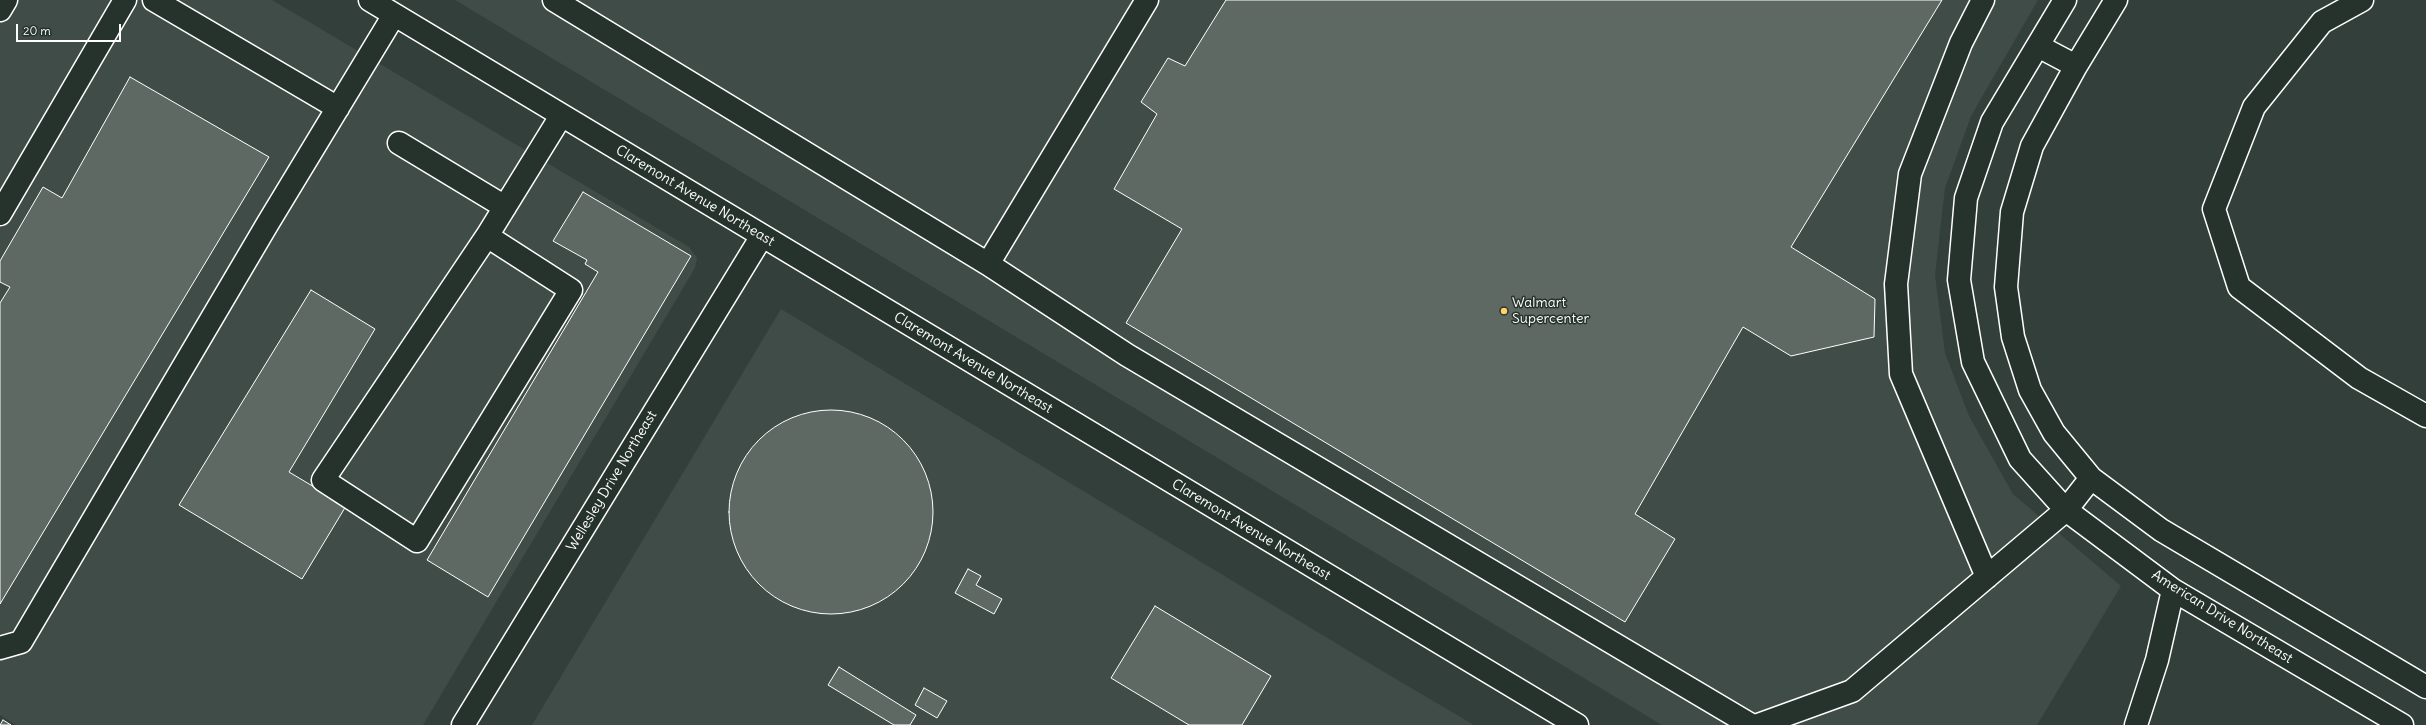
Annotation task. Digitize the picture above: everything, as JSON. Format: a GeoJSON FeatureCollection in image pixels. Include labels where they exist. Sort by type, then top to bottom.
{"type":"FeatureCollection","features":[{"type":"Feature","properties":{"kind":"street"},"geometry":{"type":"LineString","coordinates":[[0,10],[6,0]]}},
{"type":"Feature","properties":{"kind":"street"},"geometry":{"type":"LineString","coordinates":[[2,207],[125,0]]}},
{"type":"Feature","properties":{"kind":"street"},"geometry":{"type":"LineString","coordinates":[[154,0],[338,108]]}},
{"type":"Feature","properties":{"kind":"street","name":"Claremont Avenue Northeast"},"geometry":{"type":"LineString","coordinates":[[370,0],[1577,725]]}},
{"type":"Feature","properties":{"kind":"street"},"geometry":{"type":"LineString","coordinates":[[554,0],[988,264],[1127,355],[1751,725]]}},
{"type":"Feature","properties":{"kind":"street"},"geometry":{"type":"LineString","coordinates":[[988,264],[1147,0]]}},
{"type":"Feature","properties":{"kind":"street"},"geometry":{"type":"LineString","coordinates":[[1983,0],[1961,43],[1910,174],[1896,284],[1901,374],[1988,577]]}},
{"type":"Feature","properties":{"kind":"street","name":"American Drive Northeast"},"geometry":{"type":"LineString","coordinates":[[2065,0],[1992,122],[1966,198],[1958,280],[1973,362],[2020,459],[2066,510],[2173,590],[2402,725]]}},
{"type":"Feature","properties":{"kind":"street"},"geometry":{"type":"LineString","coordinates":[[2116,0],[2076,66],[2032,146],[2012,212],[2006,286],[2013,337],[2030,390],[2054,433],[2091,478],[2161,530],[2426,687]]}},
{"type":"Feature","properties":{"kind":"street"},"geometry":{"type":"LineString","coordinates":[[2362,0],[2322,22],[2254,107],[2214,209],[2239,287],[2359,378],[2426,416]]}},
{"type":"Feature","properties":{"kind":"street"},"geometry":{"type":"LineString","coordinates":[[0,648],[21,642],[394,15]]}},
{"type":"Feature","properties":{"kind":"street"},"geometry":{"type":"LineString","coordinates":[[2038,46],[2076,66]]}},
{"type":"Feature","properties":{"kind":"street"},"geometry":{"type":"LineString","coordinates":[[487,236],[571,290],[417,541],[323,480],[487,236],[561,116]]}},
{"type":"Feature","properties":{"kind":"street"},"geometry":{"type":"LineString","coordinates":[[399,143],[505,208]]}},
{"type":"Feature","properties":{"kind":"street","name":"Wellesley Drive Northeast"},"geometry":{"type":"LineString","coordinates":[[463,725],[762,236]]}},
{"type":"Feature","properties":{"kind":"street"},"geometry":{"type":"LineString","coordinates":[[1758,725],[1852,692],[2066,510],[2091,478]]}},
{"type":"Feature","properties":{"kind":"street"},"geometry":{"type":"LineString","coordinates":[[2136,725],[2156,660],[2173,590]]}},
{"type":"Feature","properties":{"kind":"shaded area"},"geometry":{"type":"Polygon","coordinates":[[[0,0],[272,0],[689,247],[697,258],[695,268],[423,725],[16,725],[0,715],[0,0]]]}},
{"type":"Feature","properties":{"kind":"shaded area"},"geometry":{"type":"Polygon","coordinates":[[[455,0],[2038,0],[1971,116],[1945,188],[1935,275],[1945,353],[1969,416],[2013,494],[2121,586],[2037,725],[1662,725],[455,0]]]}},
{"type":"Feature","properties":{"kind":"shaded area"},"geometry":{"type":"Polygon","coordinates":[[[781,309],[1374,666],[1474,725],[532,725],[781,309]]]}},
{"type":"Feature","properties":{"kind":"building","name":"Walmart Supercenter"},"geometry":{"type":"Polygon","coordinates":[[[1226,0],[1942,0],[1791,247],[1875,299],[1874,337],[1791,356],[1743,327],[1635,514],[1675,539],[1625,622],[1126,323],[1182,229],[1114,189],[1157,114],[1141,102],[1168,58],[1185,66],[1226,0]]]}},
{"type":"Feature","properties":{"kind":"building"},"geometry":{"type":"Polygon","coordinates":[[[130,77],[269,157],[0,604],[0,303],[10,287],[0,282],[0,261],[43,187],[62,198],[130,77]]]}},
{"type":"Feature","properties":{"kind":"building"},"geometry":{"type":"Polygon","coordinates":[[[583,192],[691,256],[488,597],[427,560],[598,272],[585,264],[587,260],[553,241],[583,192]]]}},
{"type":"Feature","properties":{"kind":"building"},"geometry":{"type":"Polygon","coordinates":[[[311,290],[375,329],[289,472],[346,506],[302,579],[179,505],[311,290]]]}},
{"type":"Feature","properties":{"kind":"building"},"geometry":{"type":"Polygon","coordinates":[[[831,410],[851,412],[879,422],[896,433],[910,447],[925,473],[931,492],[933,512],[931,532],[921,560],[910,577],[896,591],[870,606],[851,612],[831,614],[811,612],[783,602],[766,591],[752,577],[737,551],[731,532],[729,512],[731,492],[741,464],[752,447],[766,433],[792,418],[811,412],[831,410]]]}},
{"type":"Feature","properties":{"kind":"building"},"geometry":{"type":"Polygon","coordinates":[[[968,569],[981,576],[976,585],[1002,599],[994,614],[955,593],[968,569]]]}},
{"type":"Feature","properties":{"kind":"building"},"geometry":{"type":"Polygon","coordinates":[[[1155,606],[1271,676],[1242,725],[1189,725],[1111,678],[1155,606]]]}},
{"type":"Feature","properties":{"kind":"building"},"geometry":{"type":"Polygon","coordinates":[[[839,667],[916,715],[910,725],[894,725],[828,685],[839,667]]]}},
{"type":"Feature","properties":{"kind":"building"},"geometry":{"type":"Polygon","coordinates":[[[924,688],[947,701],[937,718],[915,705],[924,688]]]}},
{"type":"Feature","properties":{"kind":"building"},"geometry":{"type":"Polygon","coordinates":[[[3,720],[11,725],[0,725],[3,720]]]}},
{"type":"Feature","properties":{"kind":"place","name":"Walmart Supercenter"},"geometry":{"type":"Point","coordinates":[1504,311]}}]}
